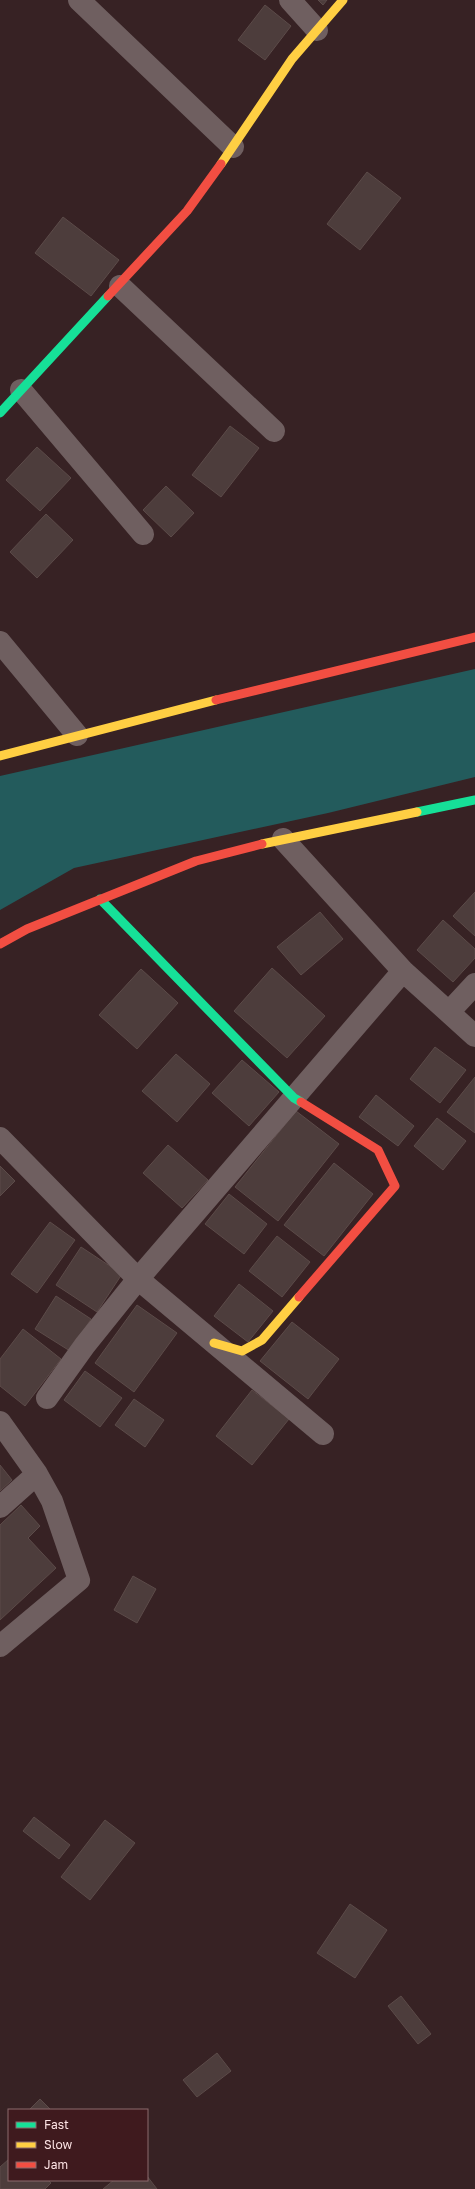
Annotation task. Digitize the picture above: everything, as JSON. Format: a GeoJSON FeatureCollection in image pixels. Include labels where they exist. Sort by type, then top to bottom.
{"type":"FeatureCollection","features":[{"type":"Feature","properties":{"kind":"street"},"geometry":{"type":"LineString","coordinates":[[79,0],[233,147]]}},
{"type":"Feature","properties":{"kind":"street"},"geometry":{"type":"LineString","coordinates":[[290,0],[317,30]]}},
{"type":"Feature","properties":{"kind":"street"},"geometry":{"type":"LineString","coordinates":[[0,413],[120,286],[187,211],[233,147],[292,59],[343,0]]}},
{"type":"Feature","properties":{"kind":"street"},"geometry":{"type":"LineString","coordinates":[[120,286],[274,431]]}},
{"type":"Feature","properties":{"kind":"street"},"geometry":{"type":"LineString","coordinates":[[21,390],[143,534]]}},
{"type":"Feature","properties":{"kind":"street"},"geometry":{"type":"LineString","coordinates":[[0,756],[77,735],[475,637]]}},
{"type":"Feature","properties":{"kind":"street"},"geometry":{"type":"LineString","coordinates":[[0,642],[77,735]]}},
{"type":"Feature","properties":{"kind":"street"},"geometry":{"type":"LineString","coordinates":[[0,944],[27,929],[196,861],[283,839],[475,800]]}},
{"type":"Feature","properties":{"kind":"street"},"geometry":{"type":"LineString","coordinates":[[283,839],[403,971],[475,1036]]}},
{"type":"Feature","properties":{"kind":"street"},"geometry":{"type":"LineString","coordinates":[[100,899],[294,1098],[378,1150],[395,1186],[262,1340],[242,1351],[214,1343]]}},
{"type":"Feature","properties":{"kind":"street"},"geometry":{"type":"LineString","coordinates":[[47,1398],[85,1345],[138,1280],[403,971]]}},
{"type":"Feature","properties":{"kind":"street"},"geometry":{"type":"LineString","coordinates":[[449,1012],[475,984]]}},
{"type":"Feature","properties":{"kind":"street"},"geometry":{"type":"LineString","coordinates":[[0,1138],[138,1280],[323,1434]]}},
{"type":"Feature","properties":{"kind":"street"},"geometry":{"type":"LineString","coordinates":[[0,1422],[37,1474],[52,1501],[79,1580],[0,1646]]}},
{"type":"Feature","properties":{"kind":"street"},"geometry":{"type":"LineString","coordinates":[[0,1507],[37,1474]]}},
{"type":"Feature","properties":{"kind":"water"},"geometry":{"type":"Polygon","coordinates":[[[475,669],[475,777],[328,813],[74,868],[0,910],[0,776],[475,669]]]}},
{"type":"Feature","properties":{"kind":"building"},"geometry":{"type":"Polygon","coordinates":[[[318,0],[327,0],[323,5],[318,0]]]}},
{"type":"Feature","properties":{"kind":"building"},"geometry":{"type":"Polygon","coordinates":[[[265,5],[291,26],[265,60],[238,40],[265,5]]]}},
{"type":"Feature","properties":{"kind":"building"},"geometry":{"type":"Polygon","coordinates":[[[367,172],[401,198],[360,250],[327,224],[367,172]]]}},
{"type":"Feature","properties":{"kind":"building"},"geometry":{"type":"Polygon","coordinates":[[[63,217],[119,260],[91,296],[35,253],[63,217]]]}},
{"type":"Feature","properties":{"kind":"building"},"geometry":{"type":"Polygon","coordinates":[[[230,426],[259,448],[221,497],[192,475],[230,426]]]}},
{"type":"Feature","properties":{"kind":"building"},"geometry":{"type":"Polygon","coordinates":[[[37,447],[71,478],[40,511],[6,480],[37,447]]]}},
{"type":"Feature","properties":{"kind":"building"},"geometry":{"type":"Polygon","coordinates":[[[166,486],[194,513],[171,537],[143,510],[166,486]]]}},
{"type":"Feature","properties":{"kind":"building"},"geometry":{"type":"Polygon","coordinates":[[[46,514],[73,540],[37,578],[10,552],[46,514]]]}},
{"type":"Feature","properties":{"kind":"building"},"geometry":{"type":"Polygon","coordinates":[[[475,892],[475,936],[453,916],[475,892]]]}},
{"type":"Feature","properties":{"kind":"building"},"geometry":{"type":"Polygon","coordinates":[[[320,912],[343,939],[301,975],[277,947],[320,912]]]}},
{"type":"Feature","properties":{"kind":"building"},"geometry":{"type":"Polygon","coordinates":[[[443,920],[475,949],[475,958],[453,982],[417,950],[443,920]]]}},
{"type":"Feature","properties":{"kind":"building"},"geometry":{"type":"Polygon","coordinates":[[[272,968],[325,1016],[287,1058],[234,1011],[272,968]]]}},
{"type":"Feature","properties":{"kind":"building"},"geometry":{"type":"Polygon","coordinates":[[[141,969],[178,1003],[137,1049],[99,1015],[141,969]]]}},
{"type":"Feature","properties":{"kind":"building"},"geometry":{"type":"Polygon","coordinates":[[[435,1047],[466,1070],[440,1103],[410,1079],[435,1047]]]}},
{"type":"Feature","properties":{"kind":"building"},"geometry":{"type":"Polygon","coordinates":[[[176,1054],[210,1084],[177,1122],[142,1091],[176,1054]]]}},
{"type":"Feature","properties":{"kind":"building"},"geometry":{"type":"Polygon","coordinates":[[[242,1060],[279,1092],[249,1126],[212,1093],[242,1060]]]}},
{"type":"Feature","properties":{"kind":"building"},"geometry":{"type":"Polygon","coordinates":[[[475,1077],[475,1133],[447,1112],[475,1077]]]}},
{"type":"Feature","properties":{"kind":"building"},"geometry":{"type":"Polygon","coordinates":[[[376,1095],[414,1126],[398,1146],[359,1117],[376,1095]]]}},
{"type":"Feature","properties":{"kind":"building"},"geometry":{"type":"Polygon","coordinates":[[[296,1111],[339,1144],[278,1221],[235,1187],[296,1111]]]}},
{"type":"Feature","properties":{"kind":"building"},"geometry":{"type":"Polygon","coordinates":[[[437,1118],[466,1141],[443,1170],[414,1146],[437,1118]]]}},
{"type":"Feature","properties":{"kind":"building"},"geometry":{"type":"Polygon","coordinates":[[[168,1145],[208,1180],[182,1208],[143,1173],[168,1145]]]}},
{"type":"Feature","properties":{"kind":"building"},"geometry":{"type":"Polygon","coordinates":[[[334,1163],[373,1194],[324,1256],[284,1225],[334,1163]]]}},
{"type":"Feature","properties":{"kind":"building"},"geometry":{"type":"Polygon","coordinates":[[[0,1166],[15,1181],[0,1196],[0,1166]]]}},
{"type":"Feature","properties":{"kind":"building"},"geometry":{"type":"Polygon","coordinates":[[[229,1194],[267,1224],[244,1254],[205,1224],[229,1194]]]}},
{"type":"Feature","properties":{"kind":"building"},"geometry":{"type":"Polygon","coordinates":[[[50,1222],[75,1240],[37,1293],[11,1274],[50,1222]]]}},
{"type":"Feature","properties":{"kind":"building"},"geometry":{"type":"Polygon","coordinates":[[[277,1236],[310,1262],[282,1297],[249,1271],[277,1236]]]}},
{"type":"Feature","properties":{"kind":"building"},"geometry":{"type":"Polygon","coordinates":[[[81,1247],[122,1274],[97,1312],[56,1285],[81,1247]]]}},
{"type":"Feature","properties":{"kind":"building"},"geometry":{"type":"Polygon","coordinates":[[[239,1284],[273,1311],[248,1342],[214,1316],[239,1284]]]}},
{"type":"Feature","properties":{"kind":"building"},"geometry":{"type":"Polygon","coordinates":[[[56,1296],[91,1319],[70,1351],[35,1329],[56,1296]]]}},
{"type":"Feature","properties":{"kind":"building"},"geometry":{"type":"Polygon","coordinates":[[[137,1305],[177,1333],[134,1392],[95,1363],[137,1305]]]}},
{"type":"Feature","properties":{"kind":"building"},"geometry":{"type":"Polygon","coordinates":[[[292,1322],[339,1359],[308,1399],[260,1361],[292,1322]]]}},
{"type":"Feature","properties":{"kind":"building"},"geometry":{"type":"Polygon","coordinates":[[[23,1329],[61,1359],[25,1406],[0,1386],[0,1359],[23,1329]]]}},
{"type":"Feature","properties":{"kind":"building"},"geometry":{"type":"Polygon","coordinates":[[[85,1371],[122,1398],[100,1427],[64,1400],[85,1371]]]}},
{"type":"Feature","properties":{"kind":"building"},"geometry":{"type":"Polygon","coordinates":[[[252,1390],[289,1419],[252,1465],[216,1436],[252,1390]]]}},
{"type":"Feature","properties":{"kind":"building"},"geometry":{"type":"Polygon","coordinates":[[[134,1399],[164,1420],[145,1447],[115,1425],[134,1399]]]}},
{"type":"Feature","properties":{"kind":"building"},"geometry":{"type":"Polygon","coordinates":[[[0,1465],[12,1480],[0,1491],[0,1465]]]}},
{"type":"Feature","properties":{"kind":"building"},"geometry":{"type":"Polygon","coordinates":[[[21,1505],[40,1526],[28,1538],[56,1568],[0,1620],[0,1525],[21,1505]]]}},
{"type":"Feature","properties":{"kind":"building"},"geometry":{"type":"Polygon","coordinates":[[[133,1576],[156,1589],[137,1623],[114,1610],[133,1576]]]}},
{"type":"Feature","properties":{"kind":"building"},"geometry":{"type":"Polygon","coordinates":[[[34,1817],[70,1845],[59,1859],[23,1831],[34,1817]]]}},
{"type":"Feature","properties":{"kind":"building"},"geometry":{"type":"Polygon","coordinates":[[[105,1820],[135,1843],[90,1900],[61,1877],[105,1820]]]}},
{"type":"Feature","properties":{"kind":"building"},"geometry":{"type":"Polygon","coordinates":[[[350,1904],[387,1930],[355,1978],[317,1953],[350,1904]]]}},
{"type":"Feature","properties":{"kind":"building"},"geometry":{"type":"Polygon","coordinates":[[[401,1996],[431,2034],[418,2044],[388,2006],[401,1996]]]}},
{"type":"Feature","properties":{"kind":"building"},"geometry":{"type":"Polygon","coordinates":[[[217,2053],[231,2071],[197,2097],[183,2080],[217,2053]]]}},
{"type":"Feature","properties":{"kind":"building"},"geometry":{"type":"Polygon","coordinates":[[[40,2099],[50,2109],[30,2109],[40,2099]]]}},
{"type":"Feature","properties":{"kind":"building"},"geometry":{"type":"Polygon","coordinates":[[[8,2160],[8,2181],[49,2181],[51,2183],[45,2189],[0,2189],[0,2167],[8,2160]]]}},
{"type":"Feature","properties":{"kind":"building"},"geometry":{"type":"Polygon","coordinates":[[[148,2177],[157,2189],[103,2189],[113,2181],[148,2181],[148,2177]]]}},
{"type":"Feature","properties":{"kind":"traffic: fast"},"geometry":{"type":"LineString","coordinates":[[0,413],[108,296]]}},
{"type":"Feature","properties":{"kind":"traffic: fast"},"geometry":{"type":"LineString","coordinates":[[417,812],[475,800]]}},
{"type":"Feature","properties":{"kind":"traffic: fast"},"geometry":{"type":"LineString","coordinates":[[100,899],[294,1098],[301,1102]]}},
{"type":"Feature","properties":{"kind":"traffic: slow"},"geometry":{"type":"LineString","coordinates":[[221,164],[292,59],[343,0]]}},
{"type":"Feature","properties":{"kind":"traffic: slow"},"geometry":{"type":"LineString","coordinates":[[0,756],[216,700]]}},
{"type":"Feature","properties":{"kind":"traffic: slow"},"geometry":{"type":"LineString","coordinates":[[262,844],[417,812]]}},
{"type":"Feature","properties":{"kind":"traffic: slow"},"geometry":{"type":"LineString","coordinates":[[214,1343],[242,1351],[262,1340],[299,1297]]}},
{"type":"Feature","properties":{"kind":"traffic: jam"},"geometry":{"type":"LineString","coordinates":[[108,296],[187,211],[221,164]]}},
{"type":"Feature","properties":{"kind":"traffic: jam"},"geometry":{"type":"LineString","coordinates":[[216,700],[475,637]]}},
{"type":"Feature","properties":{"kind":"traffic: jam"},"geometry":{"type":"LineString","coordinates":[[0,944],[27,929],[196,861],[262,844]]}},
{"type":"Feature","properties":{"kind":"traffic: jam"},"geometry":{"type":"LineString","coordinates":[[299,1297],[395,1186],[378,1150],[301,1102]]}}]}
